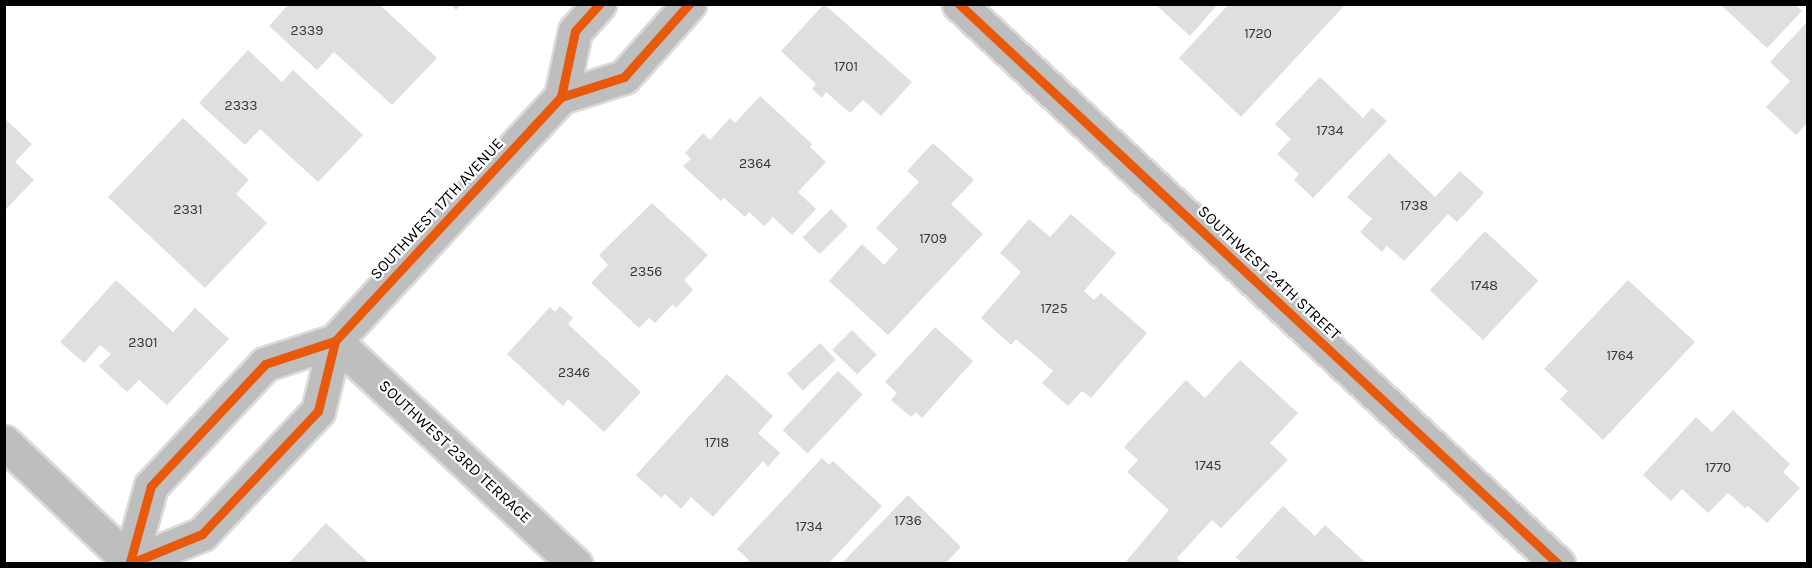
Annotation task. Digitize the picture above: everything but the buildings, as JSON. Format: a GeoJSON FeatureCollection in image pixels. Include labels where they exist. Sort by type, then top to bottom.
{"type":"FeatureCollection","features":[{"type":"Feature","properties":{"kind":"street"},"geometry":{"type":"LineString","coordinates":[[561,97],[575,31],[599,4]]}},
{"type":"Feature","properties":{"kind":"street","name":"SOUTHWEST 17TH AVENUE"},"geometry":{"type":"LineString","coordinates":[[129,563],[151,486],[265,364],[335,341],[561,97],[624,76],[688,4]]}},
{"type":"Feature","properties":{"kind":"street","name":"SOUTHWEST 24TH STREET"},"geometry":{"type":"LineString","coordinates":[[959,4],[1558,564]]}},
{"type":"Feature","properties":{"kind":"street","name":"SOUTHWEST 17TH AVENUE"},"geometry":{"type":"LineString","coordinates":[[129,563],[202,534],[318,411],[335,341]]}},
{"type":"Feature","properties":{"kind":"street","name":"SOUTHWEST 23RD TERRACE"},"geometry":{"type":"LineString","coordinates":[[335,341],[575,564]]}},
{"type":"Feature","properties":{"kind":"street"},"geometry":{"type":"LineString","coordinates":[[4,442],[129,563]]}},
{"type":"Feature","properties":{"kind":"cycle path"},"geometry":{"type":"LineString","coordinates":[[561,97],[575,31],[599,4]]}},
{"type":"Feature","properties":{"kind":"cycle path"},"geometry":{"type":"LineString","coordinates":[[130,562],[151,486],[265,364],[335,341],[561,97],[624,77],[689,4]]}},
{"type":"Feature","properties":{"kind":"cycle path"},"geometry":{"type":"LineString","coordinates":[[959,4],[1558,564]]}},
{"type":"Feature","properties":{"kind":"cycle path"},"geometry":{"type":"LineString","coordinates":[[129,564],[202,534],[318,411],[335,341]]}}]}
